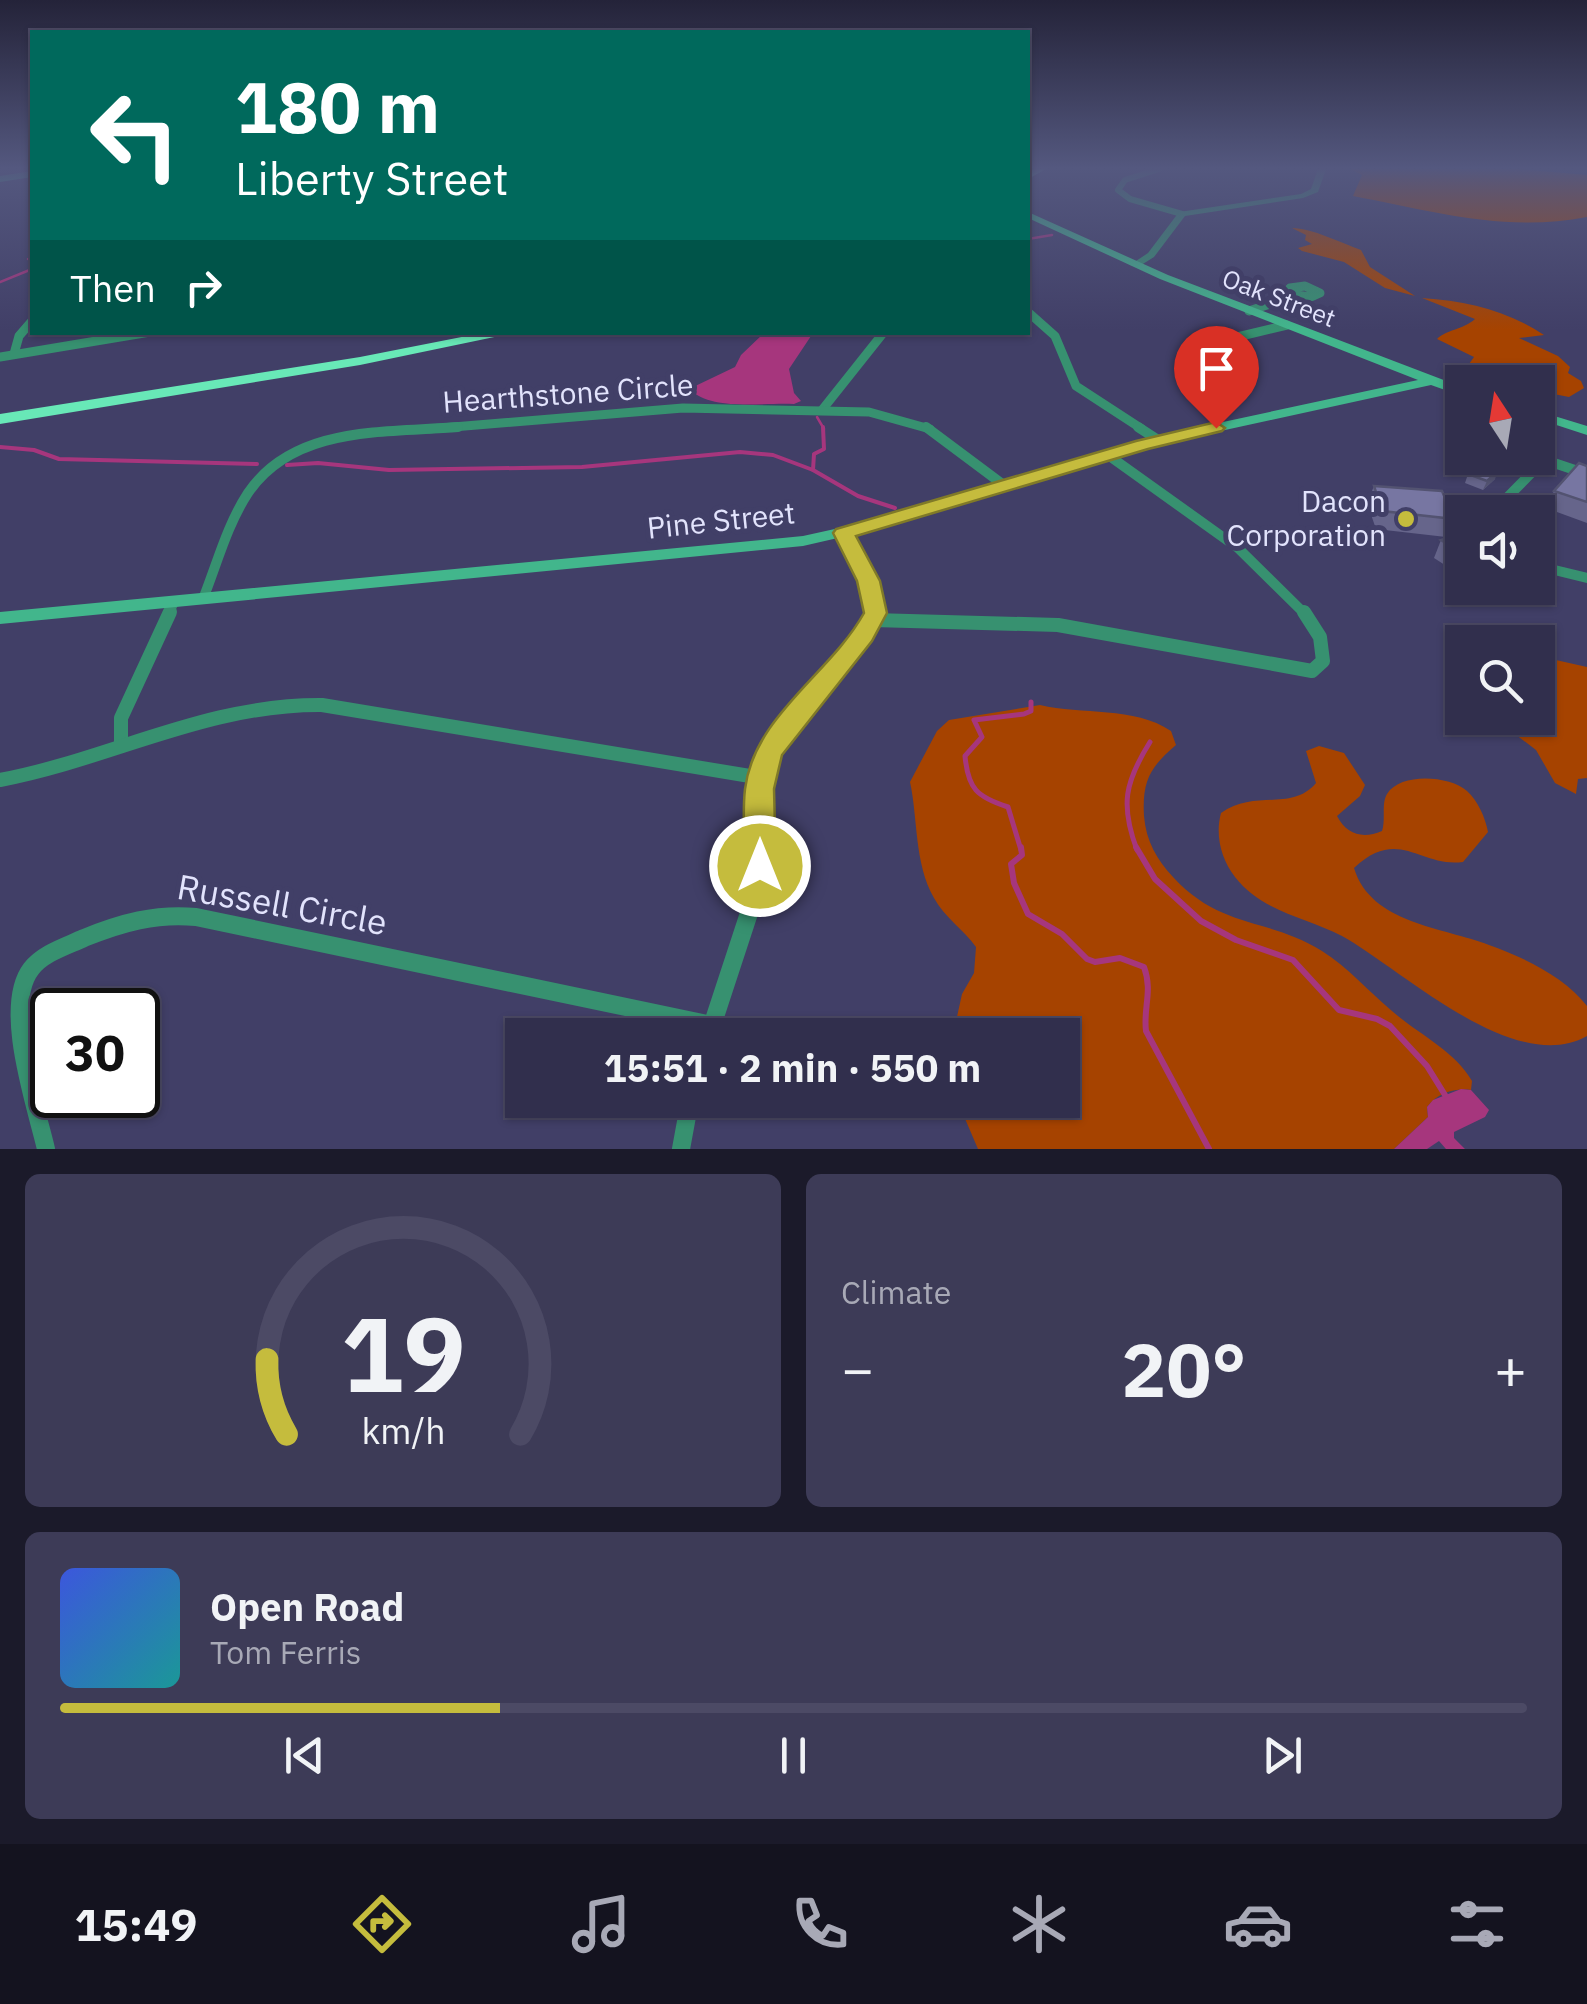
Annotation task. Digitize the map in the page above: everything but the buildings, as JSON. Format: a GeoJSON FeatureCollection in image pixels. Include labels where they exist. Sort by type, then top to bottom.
{"type":"FeatureCollection","features":[{"type":"Feature","properties":{"kind":"highway"},"geometry":{"type":"LineString","coordinates":[[0,408],[444,335]]}},
{"type":"Feature","properties":{"kind":"highway"},"geometry":{"type":"LineString","coordinates":[[0,420],[360,362],[497,335]]}},
{"type":"Feature","properties":{"kind":"main road","name":"Oak Street"},"geometry":{"type":"LineString","coordinates":[[1044,223],[1135,265],[1445,386]]}},
{"type":"Feature","properties":{"kind":"main road","name":"Pine Street"},"geometry":{"type":"LineString","coordinates":[[0,618],[767,546],[844,533],[1158,440],[1430,381]]}},
{"type":"Feature","properties":{"kind":"main road"},"geometry":{"type":"LineString","coordinates":[[1555,421],[1587,431]]}},
{"type":"Feature","properties":{"kind":"street"},"geometry":{"type":"LineString","coordinates":[[1135,265],[1151,256],[1176,223]]}},
{"type":"Feature","properties":{"kind":"street"},"geometry":{"type":"LineString","coordinates":[[1249,310],[1296,294]]}},
{"type":"Feature","properties":{"kind":"street"},"geometry":{"type":"LineString","coordinates":[[1030,314],[1055,336],[1076,386],[1158,440]]}},
{"type":"Feature","properties":{"kind":"street"},"geometry":{"type":"LineString","coordinates":[[14,354],[19,336],[30,324]]}},
{"type":"Feature","properties":{"kind":"street"},"geometry":{"type":"LineString","coordinates":[[1188,349],[1287,325]]}},
{"type":"Feature","properties":{"kind":"street"},"geometry":{"type":"LineString","coordinates":[[0,357],[131,335]]}},
{"type":"Feature","properties":{"kind":"street"},"geometry":{"type":"LineString","coordinates":[[822,410],[882,335]]}},
{"type":"Feature","properties":{"kind":"street","name":"Hearthstone Circle"},"geometry":{"type":"LineString","coordinates":[[203,599],[254,480],[279,457],[308,444],[353,435],[674,408],[869,412],[916,422],[1005,486]]}},
{"type":"Feature","properties":{"kind":"street"},"geometry":{"type":"LineString","coordinates":[[874,620],[1039,623],[1312,671],[1323,660],[1322,636],[1297,601],[1196,516],[1108,455]]}},
{"type":"Feature","properties":{"kind":"street"},"geometry":{"type":"LineString","coordinates":[[1555,464],[1587,474]]}},
{"type":"Feature","properties":{"kind":"street"},"geometry":{"type":"LineString","coordinates":[[1508,495],[1526,475]]}},
{"type":"Feature","properties":{"kind":"street"},"geometry":{"type":"LineString","coordinates":[[715,1018],[758,884],[762,778],[768,755],[781,733],[874,620],[872,590],[844,533]]}},
{"type":"Feature","properties":{"kind":"street"},"geometry":{"type":"LineString","coordinates":[[1555,570],[1587,578]]}},
{"type":"Feature","properties":{"kind":"street"},"geometry":{"type":"LineString","coordinates":[[121,746],[121,718],[174,602]]}},
{"type":"Feature","properties":{"kind":"street"},"geometry":{"type":"LineString","coordinates":[[0,780],[28,775],[238,709],[306,704],[762,778]]}},
{"type":"Feature","properties":{"kind":"street","name":"Russell Circle"},"geometry":{"type":"LineString","coordinates":[[46,1149],[19,1009],[24,980],[32,969],[61,949],[151,916],[196,918],[656,1018]]}},
{"type":"Feature","properties":{"kind":"street"},"geometry":{"type":"LineString","coordinates":[[682,1149],[687,1118]]}},
{"type":"Feature","properties":{"kind":"shaded area"},"geometry":{"type":"Polygon","coordinates":[[[1292,228],[1361,250],[1370,267],[1415,296],[1385,288],[1344,262],[1302,251],[1298,248],[1312,244],[1305,240],[1306,235],[1292,228]]]}},
{"type":"Feature","properties":{"kind":"shaded area"},"geometry":{"type":"Polygon","coordinates":[[[1422,298],[1486,308],[1530,326],[1544,335],[1519,338],[1558,356],[1584,388],[1569,397],[1555,394],[1555,365],[1462,365],[1474,357],[1437,339],[1475,319],[1422,298]]]}},
{"type":"Feature","properties":{"kind":"shaded area"},"geometry":{"type":"Polygon","coordinates":[[[762,335],[812,335],[789,369],[794,393],[801,401],[725,403],[711,401],[689,389],[735,367],[741,355],[762,335]]]}},
{"type":"Feature","properties":{"kind":"shaded area"},"geometry":{"type":"Polygon","coordinates":[[[1555,660],[1587,667],[1587,778],[1578,779],[1576,794],[1555,783],[1536,750],[1516,735],[1555,735],[1555,660]]]}},
{"type":"Feature","properties":{"kind":"shaded area"},"geometry":{"type":"Polygon","coordinates":[[[1040,705],[1124,714],[1171,731],[1176,745],[1150,776],[1144,804],[1150,842],[1167,871],[1209,906],[1302,940],[1332,957],[1392,1011],[1456,1060],[1472,1081],[1471,1090],[1453,1091],[1436,1098],[1427,1107],[1428,1117],[1394,1149],[978,1149],[965,1118],[1080,1118],[1080,1018],[957,1018],[962,994],[974,973],[976,947],[943,911],[928,884],[910,782],[937,731],[949,720],[1040,705]]]}},
{"type":"Feature","properties":{"kind":"shaded area"},"geometry":{"type":"Polygon","coordinates":[[[1319,746],[1344,753],[1365,785],[1360,796],[1337,816],[1356,834],[1382,831],[1385,798],[1403,782],[1449,782],[1471,795],[1488,832],[1463,862],[1384,850],[1354,868],[1363,887],[1376,901],[1411,921],[1502,950],[1555,977],[1587,1006],[1587,1036],[1558,1045],[1527,1042],[1493,1031],[1460,1014],[1342,936],[1271,906],[1246,889],[1223,855],[1219,838],[1221,813],[1246,802],[1296,797],[1306,792],[1316,783],[1306,751],[1319,746]]]}},
{"type":"Feature","properties":{"kind":"shaded area"},"geometry":{"type":"Polygon","coordinates":[[[1461,1089],[1471,1090],[1489,1110],[1485,1117],[1454,1132],[1454,1138],[1465,1149],[1446,1149],[1439,1141],[1427,1149],[1394,1149],[1428,1117],[1427,1107],[1433,1100],[1461,1089]]]}},
{"type":"Feature","properties":{"kind":"waterway"},"geometry":{"type":"LineString","coordinates":[[1030,239],[1052,235]]}},
{"type":"Feature","properties":{"kind":"waterway"},"geometry":{"type":"LineString","coordinates":[[30,258],[30,260]]}},
{"type":"Feature","properties":{"kind":"waterway"},"geometry":{"type":"LineString","coordinates":[[0,282],[30,270]]}},
{"type":"Feature","properties":{"kind":"waterway"},"geometry":{"type":"LineString","coordinates":[[817,417],[823,427]]}},
{"type":"Feature","properties":{"kind":"waterway"},"geometry":{"type":"LineString","coordinates":[[813,470],[814,454],[824,449],[823,427]]}},
{"type":"Feature","properties":{"kind":"waterway"},"geometry":{"type":"LineString","coordinates":[[0,447],[34,450],[59,459],[257,464]]}},
{"type":"Feature","properties":{"kind":"waterway"},"geometry":{"type":"LineString","coordinates":[[287,465],[318,463],[389,470],[582,467],[740,452],[773,455],[813,470]]}},
{"type":"Feature","properties":{"kind":"waterway"},"geometry":{"type":"LineString","coordinates":[[813,470],[858,496],[895,508]]}},
{"type":"Feature","properties":{"kind":"waterway"},"geometry":{"type":"LineString","coordinates":[[1021,850],[1008,807],[976,790],[965,756],[982,737],[974,720],[1024,714],[1031,711],[1031,702]]}},
{"type":"Feature","properties":{"kind":"waterway"},"geometry":{"type":"LineString","coordinates":[[1136,847],[1128,820],[1128,794],[1135,769],[1150,742]]}},
{"type":"Feature","properties":{"kind":"waterway"},"geometry":{"type":"LineString","coordinates":[[1021,847],[1022,855],[1011,864],[1014,883],[1028,914],[1062,934],[1087,959],[1095,962],[1120,958],[1144,967],[1148,984],[1146,1031],[1209,1149]]}},
{"type":"Feature","properties":{"kind":"waterway"},"geometry":{"type":"LineString","coordinates":[[1136,847],[1155,879],[1201,921],[1236,940],[1293,960],[1339,1010],[1390,1026],[1427,1066],[1445,1095]]}},
{"type":"Feature","properties":{"kind":"place","name":"Dacon Corporation"},"geometry":{"type":"Point","coordinates":[1406,519]}},
{"type":"Feature","properties":{"kind":"route"},"geometry":{"type":"LineString","coordinates":[[760,866],[760,789],[768,755],[781,733],[863,636],[876,613],[875,598],[844,533],[1143,445],[1216,428]]}}]}
